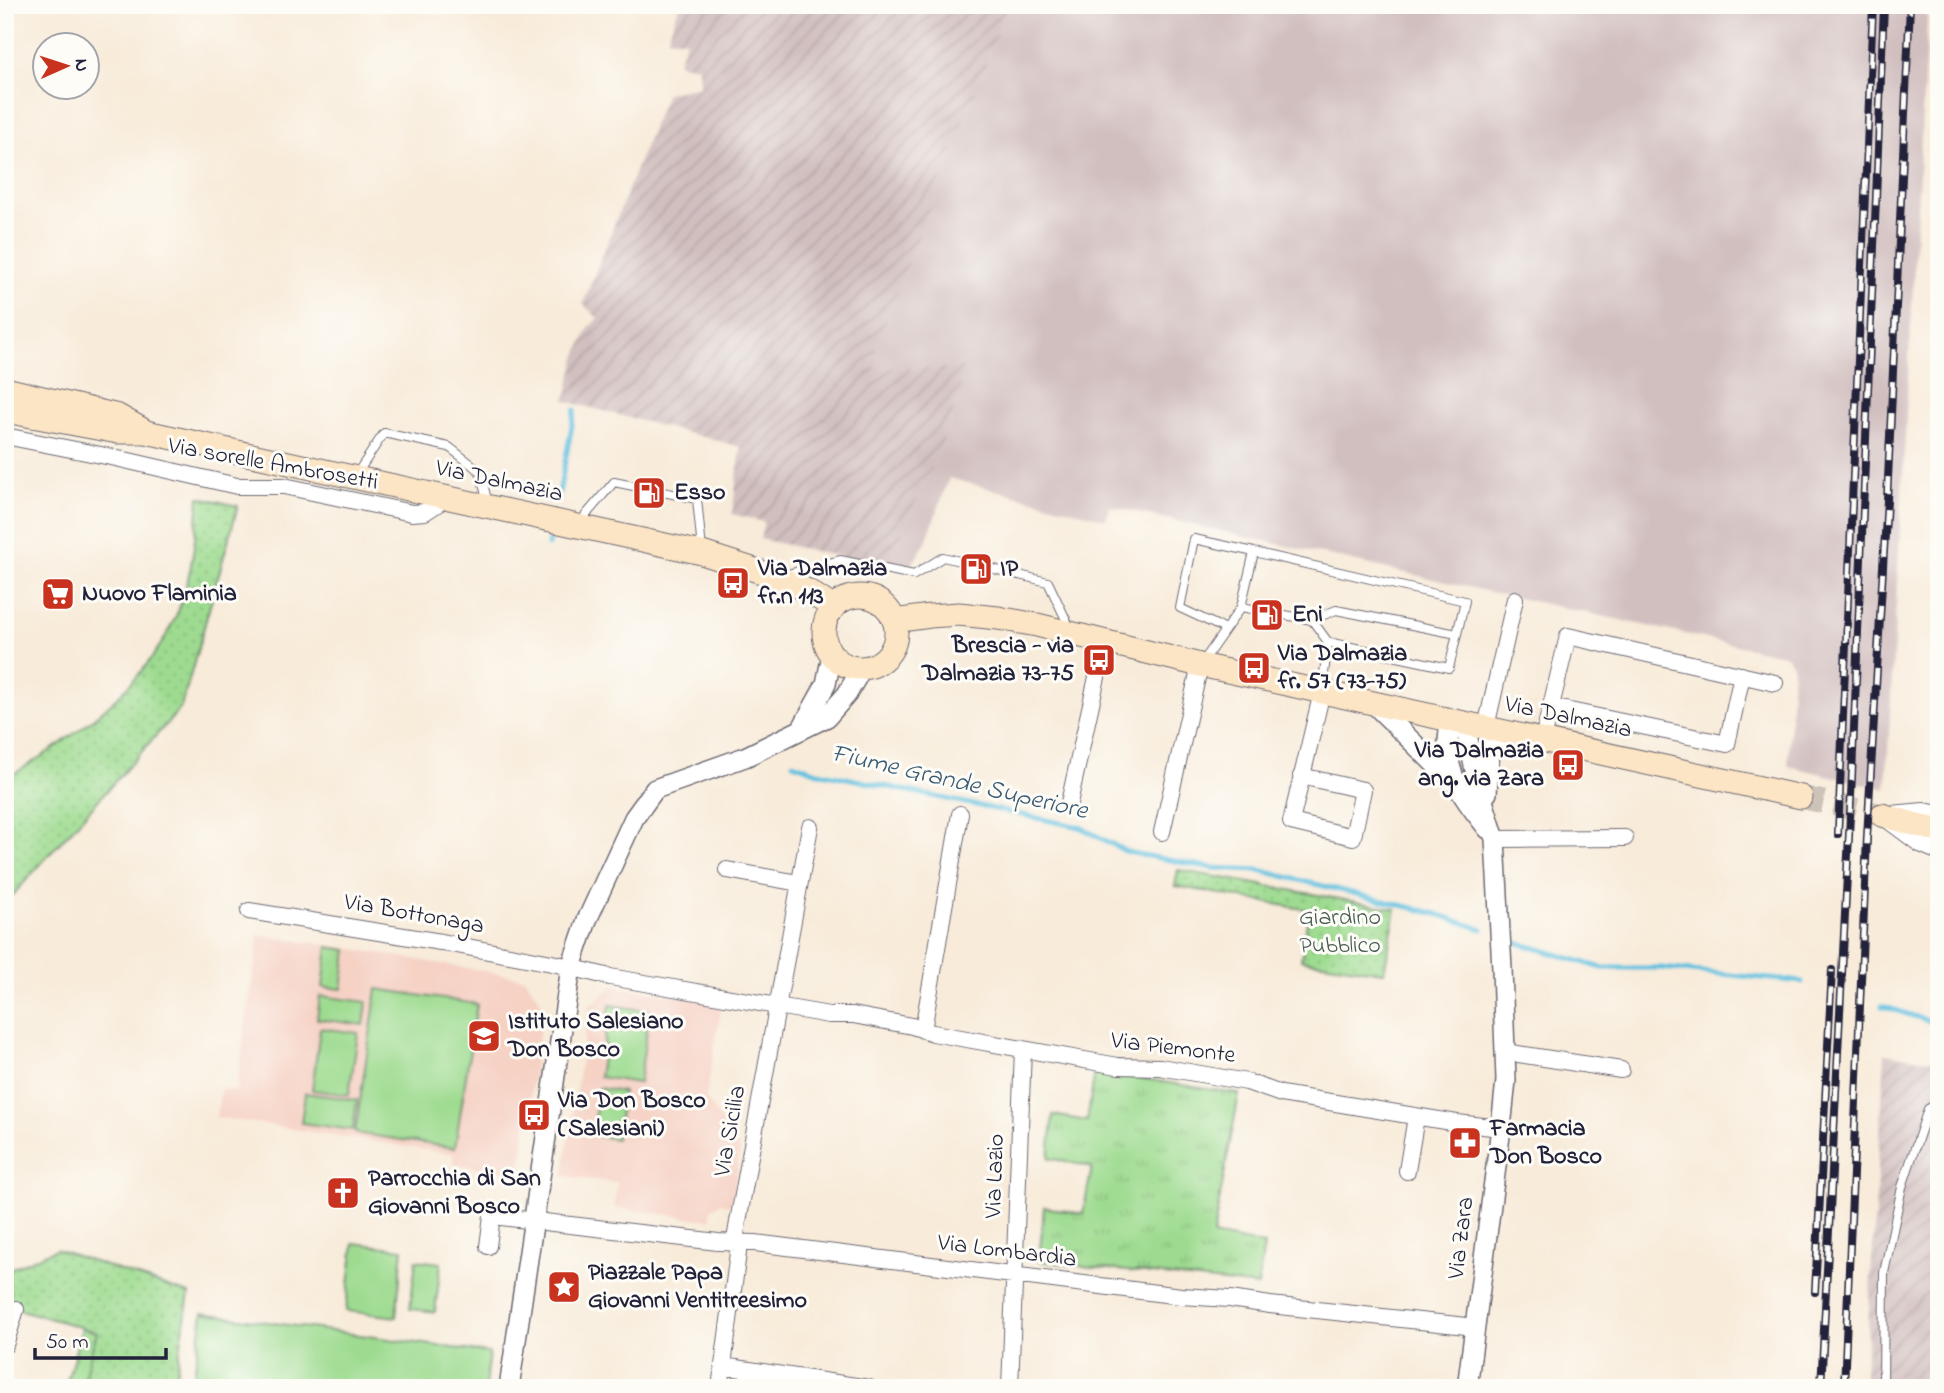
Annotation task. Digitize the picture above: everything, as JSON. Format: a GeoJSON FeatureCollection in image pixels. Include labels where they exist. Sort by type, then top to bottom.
{"type":"FeatureCollection","features":[{"type":"Feature","properties":{"kind":"main road","name":"Via Dalmazia"},"geometry":{"type":"LineString","coordinates":[[5,389],[118,416],[146,432]]}},
{"type":"Feature","properties":{"kind":"main road","name":"Via Dalmazia"},"geometry":{"type":"LineString","coordinates":[[5,411],[118,432],[146,432],[702,553],[777,577],[808,591],[834,608]]}},
{"type":"Feature","properties":{"kind":"main road"},"geometry":{"type":"LineString","coordinates":[[853,597],[868,597],[881,603],[894,621],[895,637],[889,652],[877,663],[862,667],[846,665],[832,655],[825,639],[825,622],[834,608],[853,597]]}},
{"type":"Feature","properties":{"kind":"main road","name":"Via Dalmazia"},"geometry":{"type":"LineString","coordinates":[[894,621],[959,614],[998,618],[1801,797]]}},
{"type":"Feature","properties":{"kind":"main road"},"geometry":{"type":"LineString","coordinates":[[1882,815],[1939,831]]}},
{"type":"Feature","properties":{"kind":"street"},"geometry":{"type":"LineString","coordinates":[[1939,207],[1939,221]]}},
{"type":"Feature","properties":{"kind":"street","name":"Via sorelle Ambrosetti"},"geometry":{"type":"LineString","coordinates":[[5,436],[237,486],[284,486],[412,513],[425,512],[447,497]]}},
{"type":"Feature","properties":{"kind":"street"},"geometry":{"type":"LineString","coordinates":[[1486,727],[1516,599]]}},
{"type":"Feature","properties":{"kind":"street"},"geometry":{"type":"LineString","coordinates":[[1543,739],[1568,636],[1775,683]]}},
{"type":"Feature","properties":{"kind":"street"},"geometry":{"type":"LineString","coordinates":[[1069,803],[1105,641]]}},
{"type":"Feature","properties":{"kind":"street"},"geometry":{"type":"LineString","coordinates":[[801,730],[826,684],[832,655]]}},
{"type":"Feature","properties":{"kind":"street"},"geometry":{"type":"LineString","coordinates":[[1163,832],[1200,665]]}},
{"type":"Feature","properties":{"kind":"street"},"geometry":{"type":"LineString","coordinates":[[509,1388],[571,967],[587,920],[634,818],[655,789],[745,757],[827,717],[847,694],[862,667]]}},
{"type":"Feature","properties":{"kind":"street"},"geometry":{"type":"LineString","coordinates":[[1551,707],[1727,744],[1742,675]]}},
{"type":"Feature","properties":{"kind":"street"},"geometry":{"type":"LineString","coordinates":[[1301,776],[1363,790],[1353,837],[1291,822],[1301,776],[1322,692]]}},
{"type":"Feature","properties":{"kind":"street"},"geometry":{"type":"LineString","coordinates":[[1372,702],[1458,787],[1495,839],[1625,838]]}},
{"type":"Feature","properties":{"kind":"street"},"geometry":{"type":"LineString","coordinates":[[1456,721],[1447,748],[1447,757],[1458,787]]}},
{"type":"Feature","properties":{"kind":"street","name":"Via Zara"},"geometry":{"type":"LineString","coordinates":[[1456,721],[1467,735],[1495,839],[1506,1080],[1467,1388]]}},
{"type":"Feature","properties":{"kind":"street","name":"Via Zara"},"geometry":{"type":"LineString","coordinates":[[1487,808],[1490,749],[1494,743],[1511,733]]}},
{"type":"Feature","properties":{"kind":"street"},"geometry":{"type":"LineString","coordinates":[[1882,815],[1924,811],[1939,814]]}},
{"type":"Feature","properties":{"kind":"street"},"geometry":{"type":"LineString","coordinates":[[923,1030],[960,814]]}},
{"type":"Feature","properties":{"kind":"street"},"geometry":{"type":"LineString","coordinates":[[1882,815],[1920,844],[1939,852]]}},
{"type":"Feature","properties":{"kind":"street","name":"Via Sicilia"},"geometry":{"type":"LineString","coordinates":[[720,1388],[738,1253],[736,1234],[810,827]]}},
{"type":"Feature","properties":{"kind":"street"},"geometry":{"type":"LineString","coordinates":[[727,870],[799,883]]}},
{"type":"Feature","properties":{"kind":"street","name":"Via Bottonaga"},"geometry":{"type":"LineString","coordinates":[[249,911],[441,942],[571,967]]}},
{"type":"Feature","properties":{"kind":"street","name":"Via Piemonte"},"geometry":{"type":"LineString","coordinates":[[571,967],[610,977],[829,1015],[853,1015],[933,1033],[1118,1066],[1160,1067],[1247,1082],[1281,1094],[1416,1117],[1501,1128]]}},
{"type":"Feature","properties":{"kind":"street","name":"Via Lazio"},"geometry":{"type":"LineString","coordinates":[[1010,1388],[1023,1049]]}},
{"type":"Feature","properties":{"kind":"street"},"geometry":{"type":"LineString","coordinates":[[1505,1052],[1621,1070]]}},
{"type":"Feature","properties":{"kind":"street"},"geometry":{"type":"LineString","coordinates":[[1407,1171],[1416,1117]]}},
{"type":"Feature","properties":{"kind":"street","name":"Via Lombardia"},"geometry":{"type":"LineString","coordinates":[[488,1247],[492,1216],[755,1243],[1181,1296],[1230,1299],[1476,1327]]}},
{"type":"Feature","properties":{"kind":"street"},"geometry":{"type":"LineString","coordinates":[[5,1345],[16,1309]]}},
{"type":"Feature","properties":{"kind":"street"},"geometry":{"type":"LineString","coordinates":[[723,1366],[869,1388]]}},
{"type":"Feature","properties":{"kind":"lane"},"geometry":{"type":"LineString","coordinates":[[354,478],[384,433],[449,447],[480,471],[489,507]]}},
{"type":"Feature","properties":{"kind":"lane"},"geometry":{"type":"LineString","coordinates":[[577,525],[614,482],[697,499],[702,553]]}},
{"type":"Feature","properties":{"kind":"lane"},"geometry":{"type":"LineString","coordinates":[[1225,629],[1180,608],[1194,539],[1465,601],[1449,668],[1328,642],[1312,620]]}},
{"type":"Feature","properties":{"kind":"lane"},"geometry":{"type":"LineString","coordinates":[[1200,665],[1241,607],[1254,552]]}},
{"type":"Feature","properties":{"kind":"lane"},"geometry":{"type":"LineString","coordinates":[[777,577],[840,560],[914,575],[943,557],[1048,582],[1073,634]]}},
{"type":"Feature","properties":{"kind":"lane"},"geometry":{"type":"LineString","coordinates":[[1241,607],[1312,620],[1336,610],[1457,634]]}},
{"type":"Feature","properties":{"kind":"lane"},"geometry":{"type":"LineString","coordinates":[[1322,692],[1328,642]]}},
{"type":"Feature","properties":{"kind":"lane"},"geometry":{"type":"LineString","coordinates":[[1883,1388],[1884,1273],[1902,1187],[1928,1109],[1939,1103]]}},
{"type":"Feature","properties":{"kind":"shaded area"},"geometry":{"type":"Polygon","coordinates":[[[680,5],[1009,5],[869,367],[966,368],[954,413],[939,452],[887,567],[760,539],[764,522],[732,514],[741,447],[565,401],[577,355],[589,328],[598,318],[583,304],[666,93],[700,86],[699,67],[678,62],[686,40],[667,38],[680,5]]]}},
{"type":"Feature","properties":{"kind":"shaded area"},"geometry":{"type":"Polygon","coordinates":[[[1009,5],[1928,5],[1886,789],[1788,766],[1793,665],[1787,656],[1110,506],[1106,519],[949,478],[926,542],[916,558],[906,570],[887,567],[939,452],[954,413],[966,368],[869,367],[1009,5]]]}},
{"type":"Feature","properties":{"kind":"shaded area"},"geometry":{"type":"Polygon","coordinates":[[[259,935],[525,978],[543,1005],[520,1173],[453,1164],[453,1154],[216,1117],[221,1089],[236,1091],[259,935]]]}},
{"type":"Feature","properties":{"kind":"shaded area"},"geometry":{"type":"Polygon","coordinates":[[[613,986],[722,1003],[706,1098],[740,1150],[732,1206],[720,1203],[711,1210],[711,1220],[614,1208],[617,1183],[563,1176],[589,1006],[613,986]]]}},
{"type":"Feature","properties":{"kind":"shaded area"},"geometry":{"type":"Polygon","coordinates":[[[1885,1054],[1939,1061],[1939,1388],[1864,1388],[1885,1054]]]}},
{"type":"Feature","properties":{"kind":"green space"},"geometry":{"type":"Polygon","coordinates":[[[199,497],[238,506],[180,709],[5,904],[5,778],[85,726],[124,690],[158,650],[171,627],[185,590],[193,551],[199,497]]]}},
{"type":"Feature","properties":{"kind":"green space","name":"Giardino Pubblico"},"geometry":{"type":"Polygon","coordinates":[[[1178,870],[1396,909],[1384,972],[1301,960],[1309,910],[1175,886],[1178,870]]]}},
{"type":"Feature","properties":{"kind":"green space"},"geometry":{"type":"Polygon","coordinates":[[[328,947],[347,950],[342,989],[323,987],[328,947]]]}},
{"type":"Feature","properties":{"kind":"green space"},"geometry":{"type":"Polygon","coordinates":[[[377,989],[477,1004],[455,1148],[355,1133],[377,989]]]}},
{"type":"Feature","properties":{"kind":"green space"},"geometry":{"type":"Polygon","coordinates":[[[320,996],[367,1002],[364,1025],[317,1019],[320,996]]]}},
{"type":"Feature","properties":{"kind":"green space"},"geometry":{"type":"Polygon","coordinates":[[[610,1005],[650,1011],[639,1083],[599,1077],[610,1005]]]}},
{"type":"Feature","properties":{"kind":"green space"},"geometry":{"type":"Polygon","coordinates":[[[320,1028],[358,1033],[349,1095],[312,1090],[320,1028]]]}},
{"type":"Feature","properties":{"kind":"green space"},"geometry":{"type":"Polygon","coordinates":[[[1095,1071],[1239,1094],[1213,1235],[1264,1245],[1258,1286],[1039,1261],[1044,1207],[1083,1214],[1092,1167],[1049,1158],[1053,1115],[1087,1121],[1095,1071]]]}},
{"type":"Feature","properties":{"kind":"green space"},"geometry":{"type":"Polygon","coordinates":[[[599,1088],[623,1092],[616,1139],[592,1135],[599,1088]]]}},
{"type":"Feature","properties":{"kind":"green space"},"geometry":{"type":"Polygon","coordinates":[[[305,1093],[357,1100],[353,1130],[301,1123],[305,1093]]]}},
{"type":"Feature","properties":{"kind":"green space"},"geometry":{"type":"Polygon","coordinates":[[[354,1243],[403,1249],[396,1317],[346,1311],[354,1243]]]}},
{"type":"Feature","properties":{"kind":"green space"},"geometry":{"type":"Polygon","coordinates":[[[56,1249],[189,1294],[174,1388],[81,1388],[97,1332],[7,1306],[11,1291],[5,1289],[5,1269],[56,1249]]]}},
{"type":"Feature","properties":{"kind":"green space"},"geometry":{"type":"Polygon","coordinates":[[[416,1260],[441,1263],[435,1312],[410,1309],[416,1260]]]}},
{"type":"Feature","properties":{"kind":"green space"},"geometry":{"type":"Polygon","coordinates":[[[203,1313],[489,1353],[485,1388],[192,1388],[203,1313]]]}},
{"type":"Feature","properties":{"kind":"green space"},"geometry":{"type":"Polygon","coordinates":[[[82,1328],[97,1332],[81,1388],[65,1388],[82,1328]]]}},
{"type":"Feature","properties":{"kind":"waterway"},"geometry":{"type":"LineString","coordinates":[[558,498],[575,410]]}},
{"type":"Feature","properties":{"kind":"waterway"},"geometry":{"type":"LineString","coordinates":[[548,545],[549,541]]}},
{"type":"Feature","properties":{"kind":"waterway","name":"Fiume Grande Superiore"},"geometry":{"type":"LineString","coordinates":[[793,763],[818,772],[1080,827],[1127,852],[1212,868],[1259,870],[1437,914],[1482,929]]}},
{"type":"Feature","properties":{"kind":"waterway","name":"Fiume Grande Superiore"},"geometry":{"type":"LineString","coordinates":[[1519,943],[1602,968],[1661,968],[1802,982]]}},
{"type":"Feature","properties":{"kind":"waterway","name":"Fiume Grande Superiore"},"geometry":{"type":"LineString","coordinates":[[1882,1006],[1939,1024]]}},
{"type":"Feature","properties":{"kind":"tunnel"},"geometry":{"type":"LineString","coordinates":[[1801,797],[1882,815]]}},
{"type":"Feature","properties":{"kind":"railway"},"geometry":{"type":"LineString","coordinates":[[1838,834],[1873,5]]}},
{"type":"Feature","properties":{"kind":"railway"},"geometry":{"type":"LineString","coordinates":[[1821,1388],[1852,776],[1884,5]]}},
{"type":"Feature","properties":{"kind":"railway"},"geometry":{"type":"LineString","coordinates":[[1844,1388],[1867,837],[1887,500],[1910,5]]}},
{"type":"Feature","properties":{"kind":"railway"},"geometry":{"type":"LineString","coordinates":[[1815,1292],[1832,970]]}},
{"type":"Feature","properties":{"kind":"place","name":"Esso"},"geometry":{"type":"Point","coordinates":[649,493]}},
{"type":"Feature","properties":{"kind":"place","name":"IP"},"geometry":{"type":"Point","coordinates":[976,569]}},
{"type":"Feature","properties":{"kind":"place","name":"Via Dalmazia fr.n 113"},"geometry":{"type":"Point","coordinates":[733,583]}},
{"type":"Feature","properties":{"kind":"place","name":"Nuovo Flaminia"},"geometry":{"type":"Point","coordinates":[58,594]}},
{"type":"Feature","properties":{"kind":"place","name":"Eni"},"geometry":{"type":"Point","coordinates":[1267,615]}},
{"type":"Feature","properties":{"kind":"place","name":"Brescia - via Dalmazia 73-75"},"geometry":{"type":"Point","coordinates":[1099,660]}},
{"type":"Feature","properties":{"kind":"place","name":"Via Dalmazia fr. 57 (73-75)"},"geometry":{"type":"Point","coordinates":[1254,668]}},
{"type":"Feature","properties":{"kind":"place","name":"Via Dalmazia ang. via Zara"},"geometry":{"type":"Point","coordinates":[1568,765]}},
{"type":"Feature","properties":{"kind":"place","name":"Istituto Salesiano Don Bosco"},"geometry":{"type":"Point","coordinates":[484,1036]}},
{"type":"Feature","properties":{"kind":"place","name":"Via Don Bosco (Salesiani)"},"geometry":{"type":"Point","coordinates":[534,1115]}},
{"type":"Feature","properties":{"kind":"place","name":"Farmacia Don Bosco"},"geometry":{"type":"Point","coordinates":[1465,1143]}},
{"type":"Feature","properties":{"kind":"place","name":"Parrocchia di San Giovanni Bosco"},"geometry":{"type":"Point","coordinates":[343,1193]}},
{"type":"Feature","properties":{"kind":"place","name":"Piazzale Papa Giovanni Ventitreesimo"},"geometry":{"type":"Point","coordinates":[564,1287]}}]}
